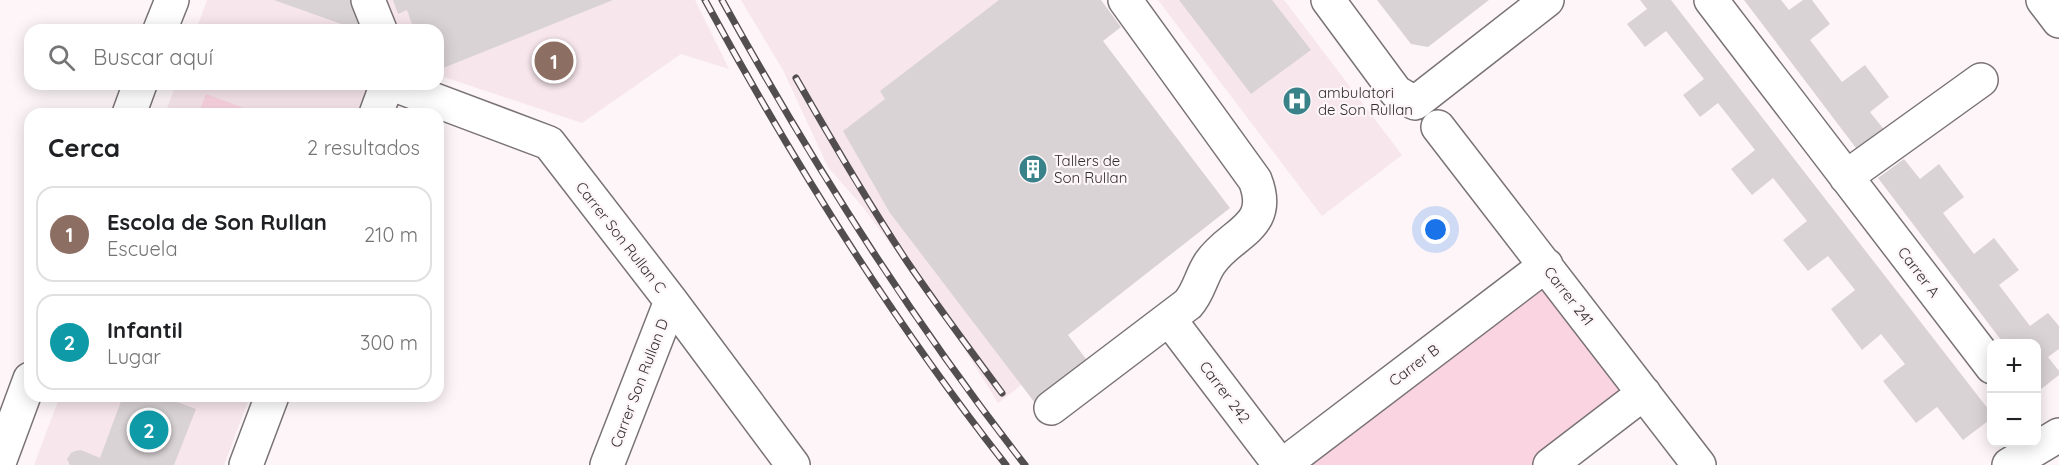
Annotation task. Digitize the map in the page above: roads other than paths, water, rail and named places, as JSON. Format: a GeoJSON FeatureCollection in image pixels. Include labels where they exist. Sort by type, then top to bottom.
{"type":"FeatureCollection","features":[{"type":"Feature","properties":{"kind":"street"},"geometry":{"type":"LineString","coordinates":[[162,24],[172,0]]}},
{"type":"Feature","properties":{"kind":"street"},"geometry":{"type":"LineString","coordinates":[[368,0],[378,24]]}},
{"type":"Feature","properties":{"kind":"street"},"geometry":{"type":"LineString","coordinates":[[1051,408],[1194,298],[1211,261],[1248,228],[1256,218],[1260,206],[1260,192],[1255,180],[1125,0]]}},
{"type":"Feature","properties":{"kind":"street"},"geometry":{"type":"LineString","coordinates":[[1328,0],[1396,92],[1415,104],[1547,0]]}},
{"type":"Feature","properties":{"kind":"street","name":"Carrer A"},"geometry":{"type":"LineString","coordinates":[[1711,0],[1987,361]]}},
{"type":"Feature","properties":{"kind":"street"},"geometry":{"type":"LineString","coordinates":[[2043,0],[2059,21]]}},
{"type":"Feature","properties":{"kind":"street"},"geometry":{"type":"LineString","coordinates":[[1846,177],[1981,80]]}},
{"type":"Feature","properties":{"kind":"street"},"geometry":{"type":"LineString","coordinates":[[131,108],[138,90]]}},
{"type":"Feature","properties":{"kind":"street"},"geometry":{"type":"LineString","coordinates":[[380,108],[393,90]]}},
{"type":"Feature","properties":{"kind":"street","name":"Carrer Son Rullan C"},"geometry":{"type":"LineString","coordinates":[[409,90],[549,143],[671,301],[793,465]]}},
{"type":"Feature","properties":{"kind":"street","name":"Carrer 241"},"geometry":{"type":"LineString","coordinates":[[1438,127],[1699,465]]}},
{"type":"Feature","properties":{"kind":"street","name":"Carrer B"},"geometry":{"type":"LineString","coordinates":[[1282,465],[1546,265]]}},
{"type":"Feature","properties":{"kind":"street","name":"Carrer Son Rullan D"},"geometry":{"type":"LineString","coordinates":[[607,465],[671,301]]}},
{"type":"Feature","properties":{"kind":"street","name":"Carrer 242"},"geometry":{"type":"LineString","coordinates":[[1169,319],[1282,465]]}},
{"type":"Feature","properties":{"kind":"street"},"geometry":{"type":"LineString","coordinates":[[1550,465],[1644,393]]}},
{"type":"Feature","properties":{"kind":"street"},"geometry":{"type":"LineString","coordinates":[[0,460],[24,395]]}},
{"type":"Feature","properties":{"kind":"street"},"geometry":{"type":"LineString","coordinates":[[246,465],[270,402]]}},
{"type":"Feature","properties":{"kind":"street"},"geometry":{"type":"LineString","coordinates":[[2009,465],[2048,434]]}},
{"type":"Feature","properties":{"kind":"railway"},"geometry":{"type":"LineString","coordinates":[[705,0],[773,121],[846,239],[923,354],[1006,465]]}},
{"type":"Feature","properties":{"kind":"railway"},"geometry":{"type":"LineString","coordinates":[[722,0],[791,121],[864,239],[942,354],[1025,465]]}},
{"type":"Feature","properties":{"kind":"railway"},"geometry":{"type":"LineString","coordinates":[[796,78],[850,172],[893,240],[1002,393]]}},
{"type":"Feature","properties":{"kind":"place","name":"Escola de Son Rullan"},"geometry":{"type":"Point","coordinates":[554,61]}},
{"type":"Feature","properties":{"kind":"place","name":"ambulatori de Son Rullan"},"geometry":{"type":"Point","coordinates":[1297,101]}},
{"type":"Feature","properties":{"kind":"place","name":"Tallers de Son Rullan"},"geometry":{"type":"Point","coordinates":[1033,169]}},
{"type":"Feature","properties":{"kind":"place","name":"Infantil"},"geometry":{"type":"Point","coordinates":[149,430]}}]}
